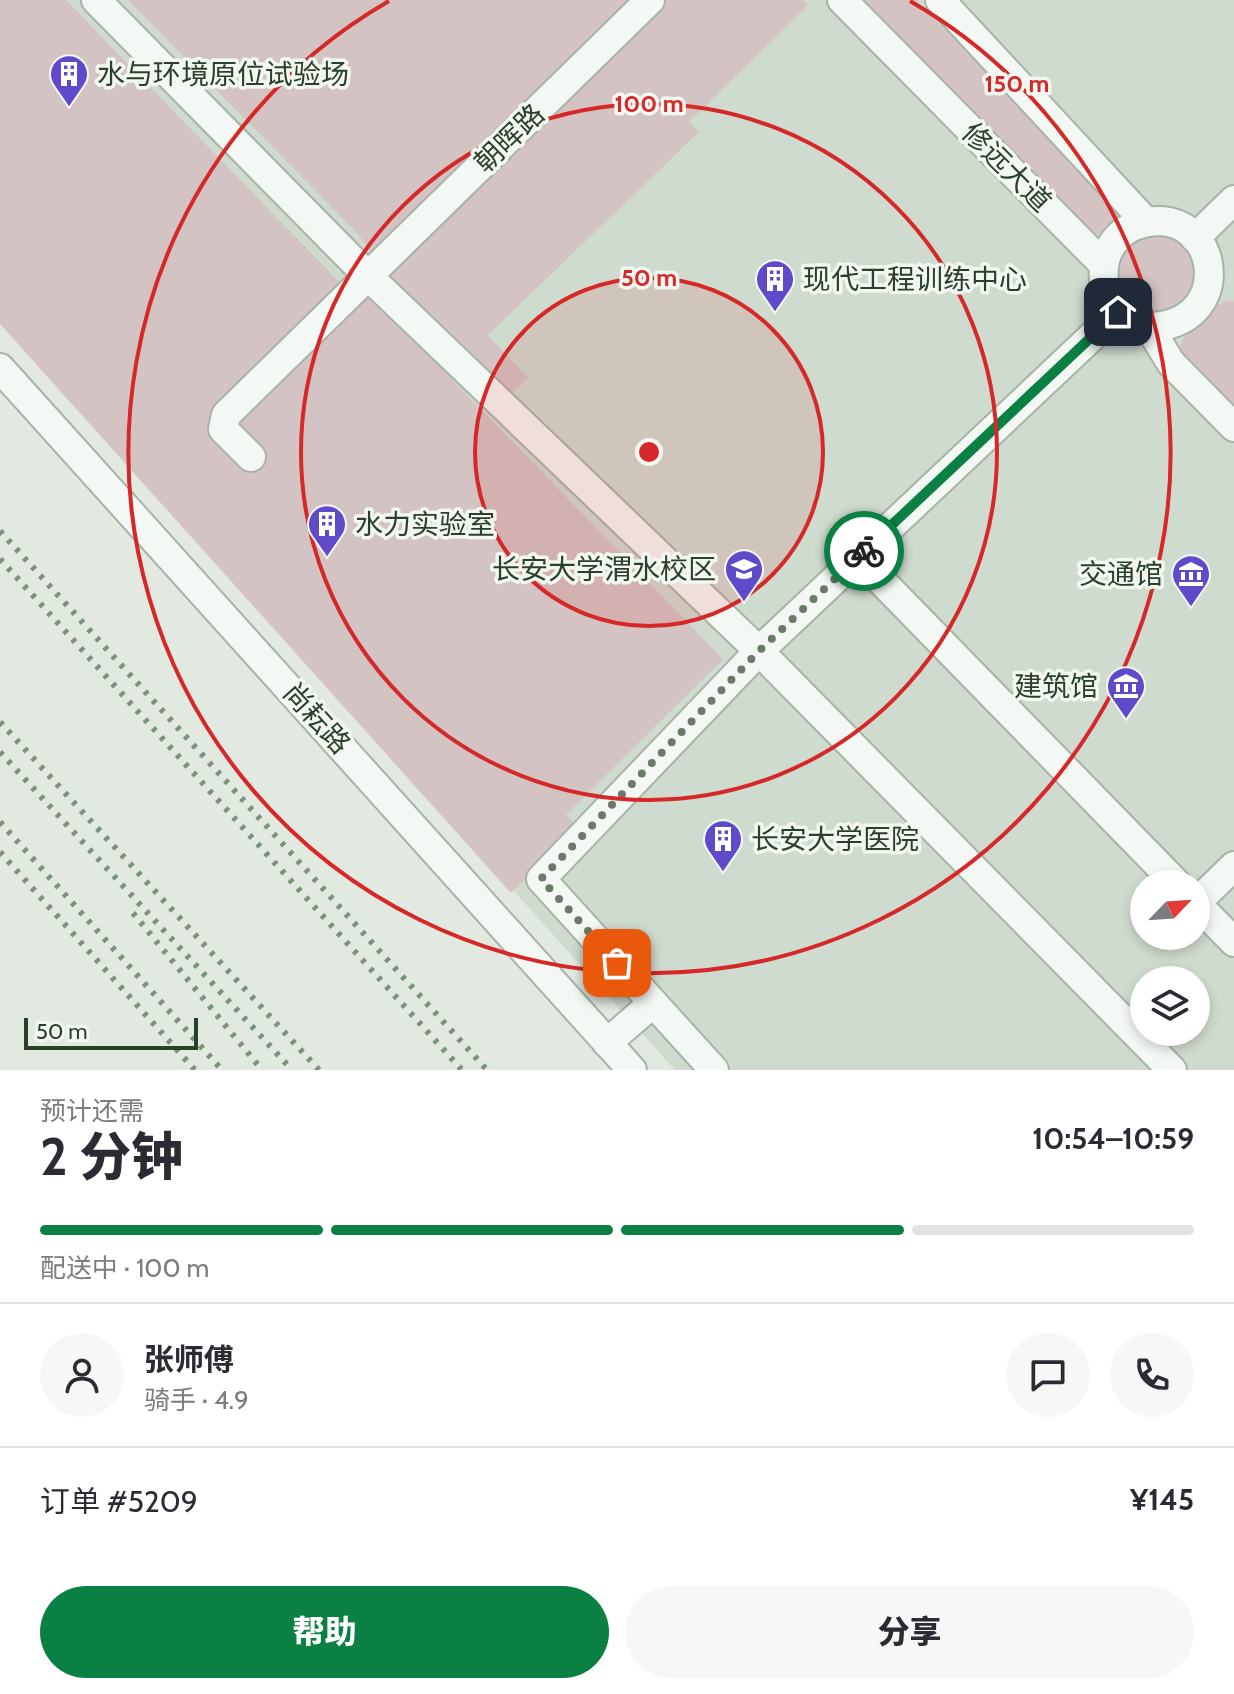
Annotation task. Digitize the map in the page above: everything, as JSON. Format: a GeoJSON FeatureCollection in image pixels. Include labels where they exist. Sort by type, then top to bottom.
{"type":"FeatureCollection","features":[{"type":"Feature","properties":{"kind":"street"},"geometry":{"type":"LineString","coordinates":[[96,0],[368,276],[759,651],[1172,1070]]}},
{"type":"Feature","properties":{"kind":"street","name":"朝晖路"},"geometry":{"type":"LineString","coordinates":[[251,457],[223,429],[226,415],[650,0]]}},
{"type":"Feature","properties":{"kind":"street","name":"修远大道"},"geometry":{"type":"LineString","coordinates":[[842,0],[1104,265]]}},
{"type":"Feature","properties":{"kind":"street"},"geometry":{"type":"LineString","coordinates":[[940,0],[1146,222]]}},
{"type":"Feature","properties":{"kind":"street"},"geometry":{"type":"LineString","coordinates":[[1195,238],[1234,200]]}},
{"type":"Feature","properties":{"kind":"street"},"geometry":{"type":"LineString","coordinates":[[1164,221],[1181,227],[1195,238],[1205,252],[1209,269],[1209,285],[1194,313],[1165,327],[1132,322],[1118,312],[1108,298],[1103,282],[1109,250],[1118,237],[1131,227],[1146,222],[1164,221]]}},
{"type":"Feature","properties":{"kind":"street"},"geometry":{"type":"LineString","coordinates":[[1209,269],[1234,283]]}},
{"type":"Feature","properties":{"kind":"street"},"geometry":{"type":"LineString","coordinates":[[714,1070],[541,879],[759,651],[1118,312]]}},
{"type":"Feature","properties":{"kind":"street"},"geometry":{"type":"LineString","coordinates":[[1149,327],[1171,363],[1234,427]]}},
{"type":"Feature","properties":{"kind":"street","name":"尚耘路"},"geometry":{"type":"LineString","coordinates":[[0,368],[632,1070]]}},
{"type":"Feature","properties":{"kind":"street"},"geometry":{"type":"LineString","coordinates":[[858,557],[1163,870]]}},
{"type":"Feature","properties":{"kind":"street"},"geometry":{"type":"LineString","coordinates":[[1210,889],[1234,866]]}},
{"type":"Feature","properties":{"kind":"street"},"geometry":{"type":"LineString","coordinates":[[1210,917],[1234,942]]}},
{"type":"Feature","properties":{"kind":"street"},"geometry":{"type":"LineString","coordinates":[[607,1043],[653,1003]]}},
{"type":"Feature","properties":{"kind":"shaded area","name":"长安大学渭水校区"},"geometry":{"type":"Polygon","coordinates":[[[0,0],[1234,0],[1234,1070],[675,1070],[0,321],[0,0]]]}},
{"type":"Feature","properties":{"kind":"shaded area"},"geometry":{"type":"Polygon","coordinates":[[[0,0],[66,0],[339,282],[378,303],[723,659],[566,815],[577,827],[511,893],[0,324],[0,0]]]}},
{"type":"Feature","properties":{"kind":"shaded area"},"geometry":{"type":"Polygon","coordinates":[[[128,0],[803,0],[808,5],[689,122],[699,132],[488,335],[528,378],[512,393],[498,392],[395,286],[358,234],[128,0]]]}},
{"type":"Feature","properties":{"kind":"shaded area"},"geometry":{"type":"Polygon","coordinates":[[[857,0],[916,0],[1114,201],[1119,215],[1114,230],[1099,234],[1084,230],[857,0]]]}},
{"type":"Feature","properties":{"kind":"shaded area"},"geometry":{"type":"Polygon","coordinates":[[[1146,232],[1183,239],[1200,275],[1193,293],[1184,303],[1157,314],[1143,314],[1132,308],[1115,277],[1117,260],[1122,252],[1146,232]]]}},
{"type":"Feature","properties":{"kind":"shaded area"},"geometry":{"type":"Polygon","coordinates":[[[1230,300],[1234,301],[1234,412],[1185,362],[1179,350],[1186,333],[1198,319],[1230,300]]]}},
{"type":"Feature","properties":{"kind":"railway"},"geometry":{"type":"LineString","coordinates":[[0,531],[487,1070]]}},
{"type":"Feature","properties":{"kind":"railway"},"geometry":{"type":"LineString","coordinates":[[0,559],[462,1070]]}},
{"type":"Feature","properties":{"kind":"railway"},"geometry":{"type":"LineString","coordinates":[[0,722],[319,1070]]}},
{"type":"Feature","properties":{"kind":"railway"},"geometry":{"type":"LineString","coordinates":[[0,752],[292,1070]]}},
{"type":"Feature","properties":{"kind":"railway"},"geometry":{"type":"LineString","coordinates":[[0,822],[222,1070]]}},
{"type":"Feature","properties":{"kind":"railway"},"geometry":{"type":"LineString","coordinates":[[0,852],[195,1070]]}},
{"type":"Feature","properties":{"kind":"railway"},"geometry":{"type":"LineString","coordinates":[[133,913],[262,1070]]}},
{"type":"Feature","properties":{"kind":"way so far"},"geometry":{"type":"LineString","coordinates":[[617,963],[541,879],[759,651],[864,551]]}},
{"type":"Feature","properties":{"kind":"place","name":"水与环境原位试验场"},"geometry":{"type":"Point","coordinates":[69,108]}},
{"type":"Feature","properties":{"kind":"place","name":"现代工程训练中心"},"geometry":{"type":"Point","coordinates":[775,313]}},
{"type":"Feature","properties":{"kind":"place","name":"水力实验室"},"geometry":{"type":"Point","coordinates":[327,558]}},
{"type":"Feature","properties":{"kind":"place","name":"长安大学渭水校区"},"geometry":{"type":"Point","coordinates":[744,603]}},
{"type":"Feature","properties":{"kind":"place","name":"交通馆"},"geometry":{"type":"Point","coordinates":[1191,608]}},
{"type":"Feature","properties":{"kind":"place","name":"建筑馆"},"geometry":{"type":"Point","coordinates":[1126,720]}},
{"type":"Feature","properties":{"kind":"place","name":"长安大学医院"},"geometry":{"type":"Point","coordinates":[723,873]}},
{"type":"Feature","properties":{"kind":"route"},"geometry":{"type":"LineString","coordinates":[[864,551],[1118,312]]}}]}
